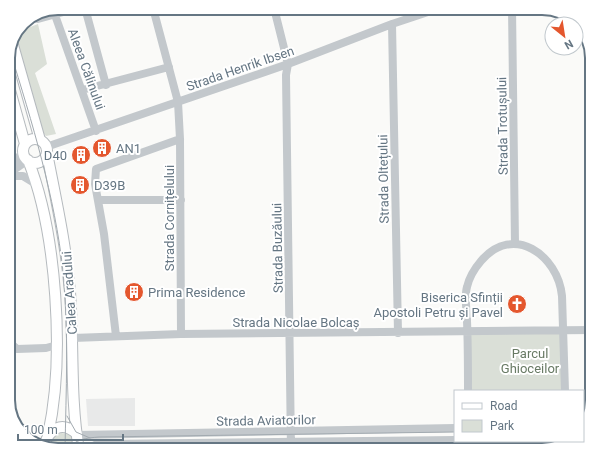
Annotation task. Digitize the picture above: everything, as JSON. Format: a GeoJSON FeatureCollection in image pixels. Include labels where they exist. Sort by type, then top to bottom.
{"type":"FeatureCollection","features":[{"type":"Feature","properties":{"kind":"main road","name":"Calea Aradului"},"geometry":{"type":"LineString","coordinates":[[15,53],[44,147],[64,234],[73,338],[73,400],[78,443]]}},
{"type":"Feature","properties":{"kind":"main road","name":"Calea Aradului"},"geometry":{"type":"LineString","coordinates":[[15,111],[26,154],[36,184],[52,262],[56,345],[54,400],[45,441]]}},
{"type":"Feature","properties":{"kind":"main road"},"geometry":{"type":"LineString","coordinates":[[31,140],[44,147],[39,162],[26,154],[31,140]]}},
{"type":"Feature","properties":{"kind":"main road"},"geometry":{"type":"LineString","coordinates":[[48,435],[60,427],[67,428],[77,434]]}},
{"type":"Feature","properties":{"kind":"street","name":"Aleea Călinului"},"geometry":{"type":"LineString","coordinates":[[55,15],[96,131]]}},
{"type":"Feature","properties":{"kind":"street"},"geometry":{"type":"LineString","coordinates":[[87,15],[106,85]]}},
{"type":"Feature","properties":{"kind":"street","name":"Strada Cornițelului"},"geometry":{"type":"LineString","coordinates":[[155,15],[178,102],[181,200],[181,334]]}},
{"type":"Feature","properties":{"kind":"street"},"geometry":{"type":"LineString","coordinates":[[276,15],[288,64]]}},
{"type":"Feature","properties":{"kind":"street","name":"Strada Henrik Ibsen"},"geometry":{"type":"LineString","coordinates":[[44,147],[96,131],[288,64],[419,15]]}},
{"type":"Feature","properties":{"kind":"street","name":"Strada Trotușului"},"geometry":{"type":"LineString","coordinates":[[512,15],[515,244]]}},
{"type":"Feature","properties":{"kind":"street","name":"Aleea Călinului"},"geometry":{"type":"LineString","coordinates":[[40,18],[52,16]]}},
{"type":"Feature","properties":{"kind":"street","name":"Strada Oltețului"},"geometry":{"type":"LineString","coordinates":[[392,24],[398,333]]}},
{"type":"Feature","properties":{"kind":"street","name":"Strada Buzăului"},"geometry":{"type":"LineString","coordinates":[[288,64],[286,75],[291,443]]}},
{"type":"Feature","properties":{"kind":"street"},"geometry":{"type":"LineString","coordinates":[[82,90],[169,68]]}},
{"type":"Feature","properties":{"kind":"street"},"geometry":{"type":"LineString","coordinates":[[116,336],[104,234],[95,184],[96,169],[180,139]]}},
{"type":"Feature","properties":{"kind":"street"},"geometry":{"type":"LineString","coordinates":[[15,162],[26,154]]}},
{"type":"Feature","properties":{"kind":"street"},"geometry":{"type":"LineString","coordinates":[[15,167],[26,154]]}},
{"type":"Feature","properties":{"kind":"street"},"geometry":{"type":"LineString","coordinates":[[15,175],[23,176],[36,184]]}},
{"type":"Feature","properties":{"kind":"street"},"geometry":{"type":"LineString","coordinates":[[98,200],[181,200]]}},
{"type":"Feature","properties":{"kind":"street"},"geometry":{"type":"LineString","coordinates":[[468,390],[466,288],[474,272],[486,256],[497,247],[515,244],[535,251],[551,265],[556,273],[561,288],[565,390]]}},
{"type":"Feature","properties":{"kind":"street","name":"Strada Nicolae Bolcaș"},"geometry":{"type":"LineString","coordinates":[[73,338],[181,334],[290,335],[585,330]]}},
{"type":"Feature","properties":{"kind":"street"},"geometry":{"type":"LineString","coordinates":[[15,348],[46,348],[56,345]]}},
{"type":"Feature","properties":{"kind":"street","name":"Strada Aviatorilor"},"geometry":{"type":"LineString","coordinates":[[77,434],[454,428]]}},
{"type":"Feature","properties":{"kind":"street","name":"Strada Aviatorilor"},"geometry":{"type":"LineString","coordinates":[[373,443],[454,440]]}},
{"type":"Feature","properties":{"kind":"shaded area"},"geometry":{"type":"Polygon","coordinates":[[[135,398],[135,426],[88,426],[86,399],[135,398]]]}},
{"type":"Feature","properties":{"kind":"green space"},"geometry":{"type":"Polygon","coordinates":[[[38,24],[47,64],[35,73],[56,134],[46,136],[39,129],[15,52],[19,39],[28,28],[38,24]]]}},
{"type":"Feature","properties":{"kind":"green space","name":"Parcul Ghioceilor"},"geometry":{"type":"Polygon","coordinates":[[[562,329],[565,390],[468,390],[467,331],[562,329]]]}},
{"type":"Feature","properties":{"kind":"green space"},"geometry":{"type":"Polygon","coordinates":[[[61,433],[69,434],[73,437],[74,443],[51,442],[53,437],[61,433]]]}},
{"type":"Feature","properties":{"kind":"green space"},"geometry":{"type":"Polygon","coordinates":[[[472,442],[553,442],[548,443],[472,442]]]}},
{"type":"Feature","properties":{"kind":"tram line"},"geometry":{"type":"LineString","coordinates":[[15,68],[49,188],[63,271],[67,361],[65,443]]}},
{"type":"Feature","properties":{"kind":"tram line"},"geometry":{"type":"LineString","coordinates":[[67,416],[76,432],[90,438]]}},
{"type":"Feature","properties":{"kind":"tram line"},"geometry":{"type":"LineString","coordinates":[[74,443],[85,439],[99,437],[454,432]]}},
{"type":"Feature","properties":{"kind":"place","name":"AN1"},"geometry":{"type":"Point","coordinates":[102,148]}},
{"type":"Feature","properties":{"kind":"place","name":"D40"},"geometry":{"type":"Point","coordinates":[81,155]}},
{"type":"Feature","properties":{"kind":"place","name":"D39B"},"geometry":{"type":"Point","coordinates":[80,185]}},
{"type":"Feature","properties":{"kind":"place","name":"Prima Residence"},"geometry":{"type":"Point","coordinates":[134,292]}},
{"type":"Feature","properties":{"kind":"place","name":"Biserica Sfinții Apostoli Petru și Pavel"},"geometry":{"type":"Point","coordinates":[517,304]}}]}
